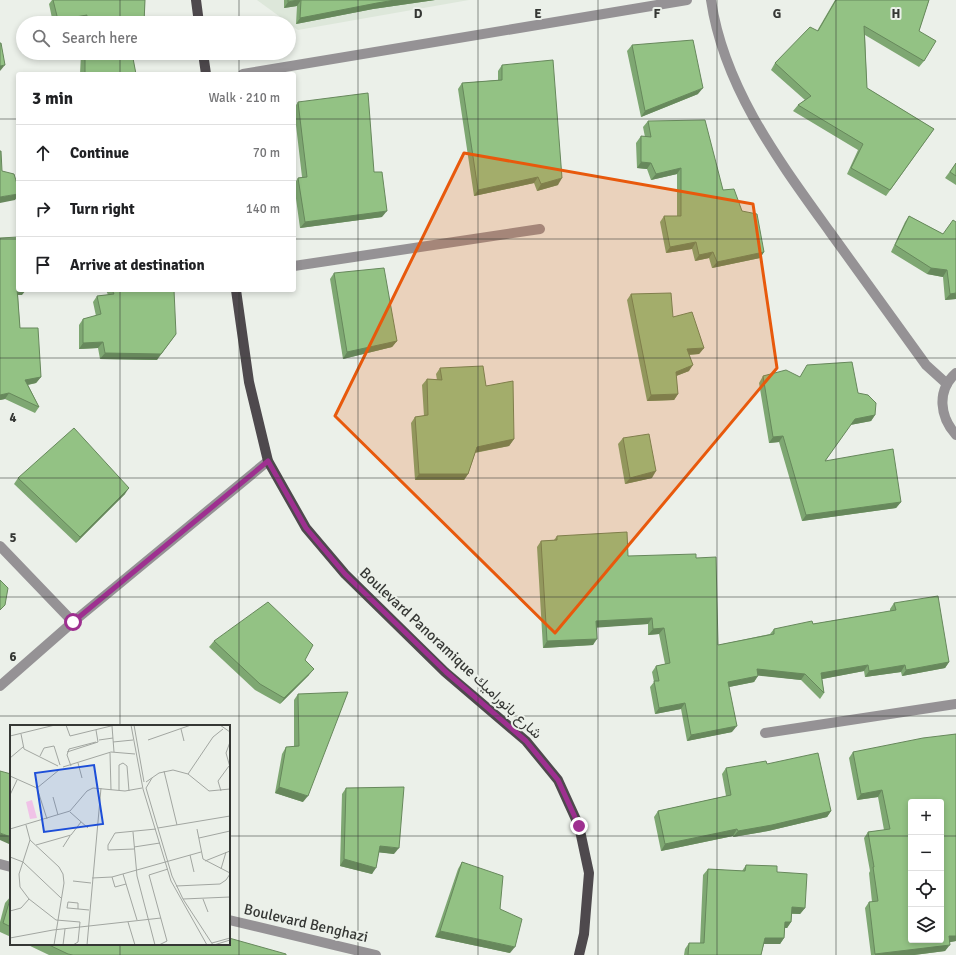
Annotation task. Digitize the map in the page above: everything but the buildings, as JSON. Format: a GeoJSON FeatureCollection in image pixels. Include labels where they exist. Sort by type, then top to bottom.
{"type":"FeatureCollection","features":[{"type":"Feature","properties":{"kind":"main road"},"geometry":{"type":"LineString","coordinates":[[196,0],[198,16]]}},
{"type":"Feature","properties":{"kind":"main road"},"geometry":{"type":"LineString","coordinates":[[205,60],[206,72]]}},
{"type":"Feature","properties":{"kind":"main road","name":"Boulevard Panoramique شارع بانوراميك"},"geometry":{"type":"LineString","coordinates":[[236,292],[249,382],[268,461],[306,528],[345,574],[440,666],[526,741],[558,780],[579,826],[589,873],[584,934],[579,955]]}},
{"type":"Feature","properties":{"kind":"street"},"geometry":{"type":"LineString","coordinates":[[255,72],[687,0]]}},
{"type":"Feature","properties":{"kind":"street"},"geometry":{"type":"LineString","coordinates":[[711,0],[720,43],[727,64],[744,99],[787,173],[926,365],[947,384]]}},
{"type":"Feature","properties":{"kind":"street"},"geometry":{"type":"LineString","coordinates":[[296,266],[540,229]]}},
{"type":"Feature","properties":{"kind":"street"},"geometry":{"type":"LineString","coordinates":[[956,373],[947,384],[942,397],[943,411],[947,424],[956,435]]}},
{"type":"Feature","properties":{"kind":"street"},"geometry":{"type":"LineString","coordinates":[[0,686],[73,622],[268,461]]}},
{"type":"Feature","properties":{"kind":"street"},"geometry":{"type":"LineString","coordinates":[[0,546],[73,622]]}},
{"type":"Feature","properties":{"kind":"street"},"geometry":{"type":"LineString","coordinates":[[765,733],[956,704]]}},
{"type":"Feature","properties":{"kind":"street"},"geometry":{"type":"LineString","coordinates":[[0,864],[10,867]]}},
{"type":"Feature","properties":{"kind":"street","name":"Boulevard Benghazi"},"geometry":{"type":"LineString","coordinates":[[230,920],[376,955]]}},
{"type":"Feature","properties":{"kind":"highlighted area"},"geometry":{"type":"Polygon","coordinates":[[[464,153],[753,204],[777,368],[555,633],[335,416],[464,153]]]}},
{"type":"Feature","properties":{"kind":"shaded area"},"geometry":{"type":"Polygon","coordinates":[[[257,0],[469,0],[298,30],[296,29],[296,16],[279,16],[257,0]]]}},
{"type":"Feature","properties":{"kind":"route"},"geometry":{"type":"LineString","coordinates":[[73,622],[268,461],[306,528],[345,574],[446,672],[526,741],[558,780],[579,826]]}}]}
